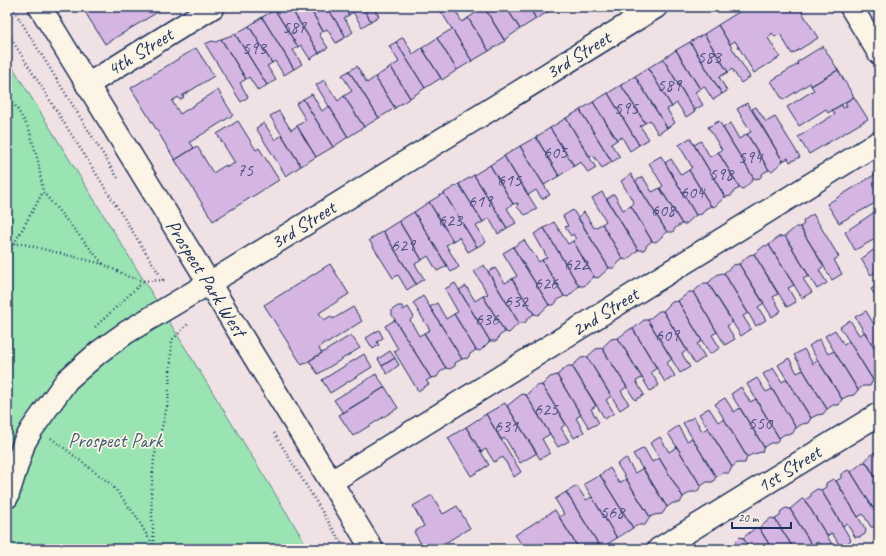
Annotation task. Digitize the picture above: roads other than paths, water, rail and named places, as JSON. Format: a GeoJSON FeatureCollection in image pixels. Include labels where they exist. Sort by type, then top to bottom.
{"type":"FeatureCollection","features":[{"type":"Feature","properties":{"kind":"street","name":"Prospect Park West"},"geometry":{"type":"LineString","coordinates":[[40,7],[372,549]]}},
{"type":"Feature","properties":{"kind":"street","name":"4th Street"},"geometry":{"type":"LineString","coordinates":[[87,85],[213,7]]}},
{"type":"Feature","properties":{"kind":"street","name":"3rd Street"},"geometry":{"type":"LineString","coordinates":[[7,497],[28,436],[67,380],[98,352],[127,332],[656,7]]}},
{"type":"Feature","properties":{"kind":"street"},"geometry":{"type":"LineString","coordinates":[[851,7],[879,53]]}},
{"type":"Feature","properties":{"kind":"street","name":"2nd Street"},"geometry":{"type":"LineString","coordinates":[[331,482],[879,142]]}},
{"type":"Feature","properties":{"kind":"street","name":"1st Street"},"geometry":{"type":"LineString","coordinates":[[659,549],[879,414]]}},
{"type":"Feature","properties":{"kind":"street"},"geometry":{"type":"LineString","coordinates":[[7,470],[28,436]]}},
{"type":"Feature","properties":{"kind":"park label","name":"Prospect Park"},"geometry":{"type":"Point","coordinates":[115,440]}}]}
